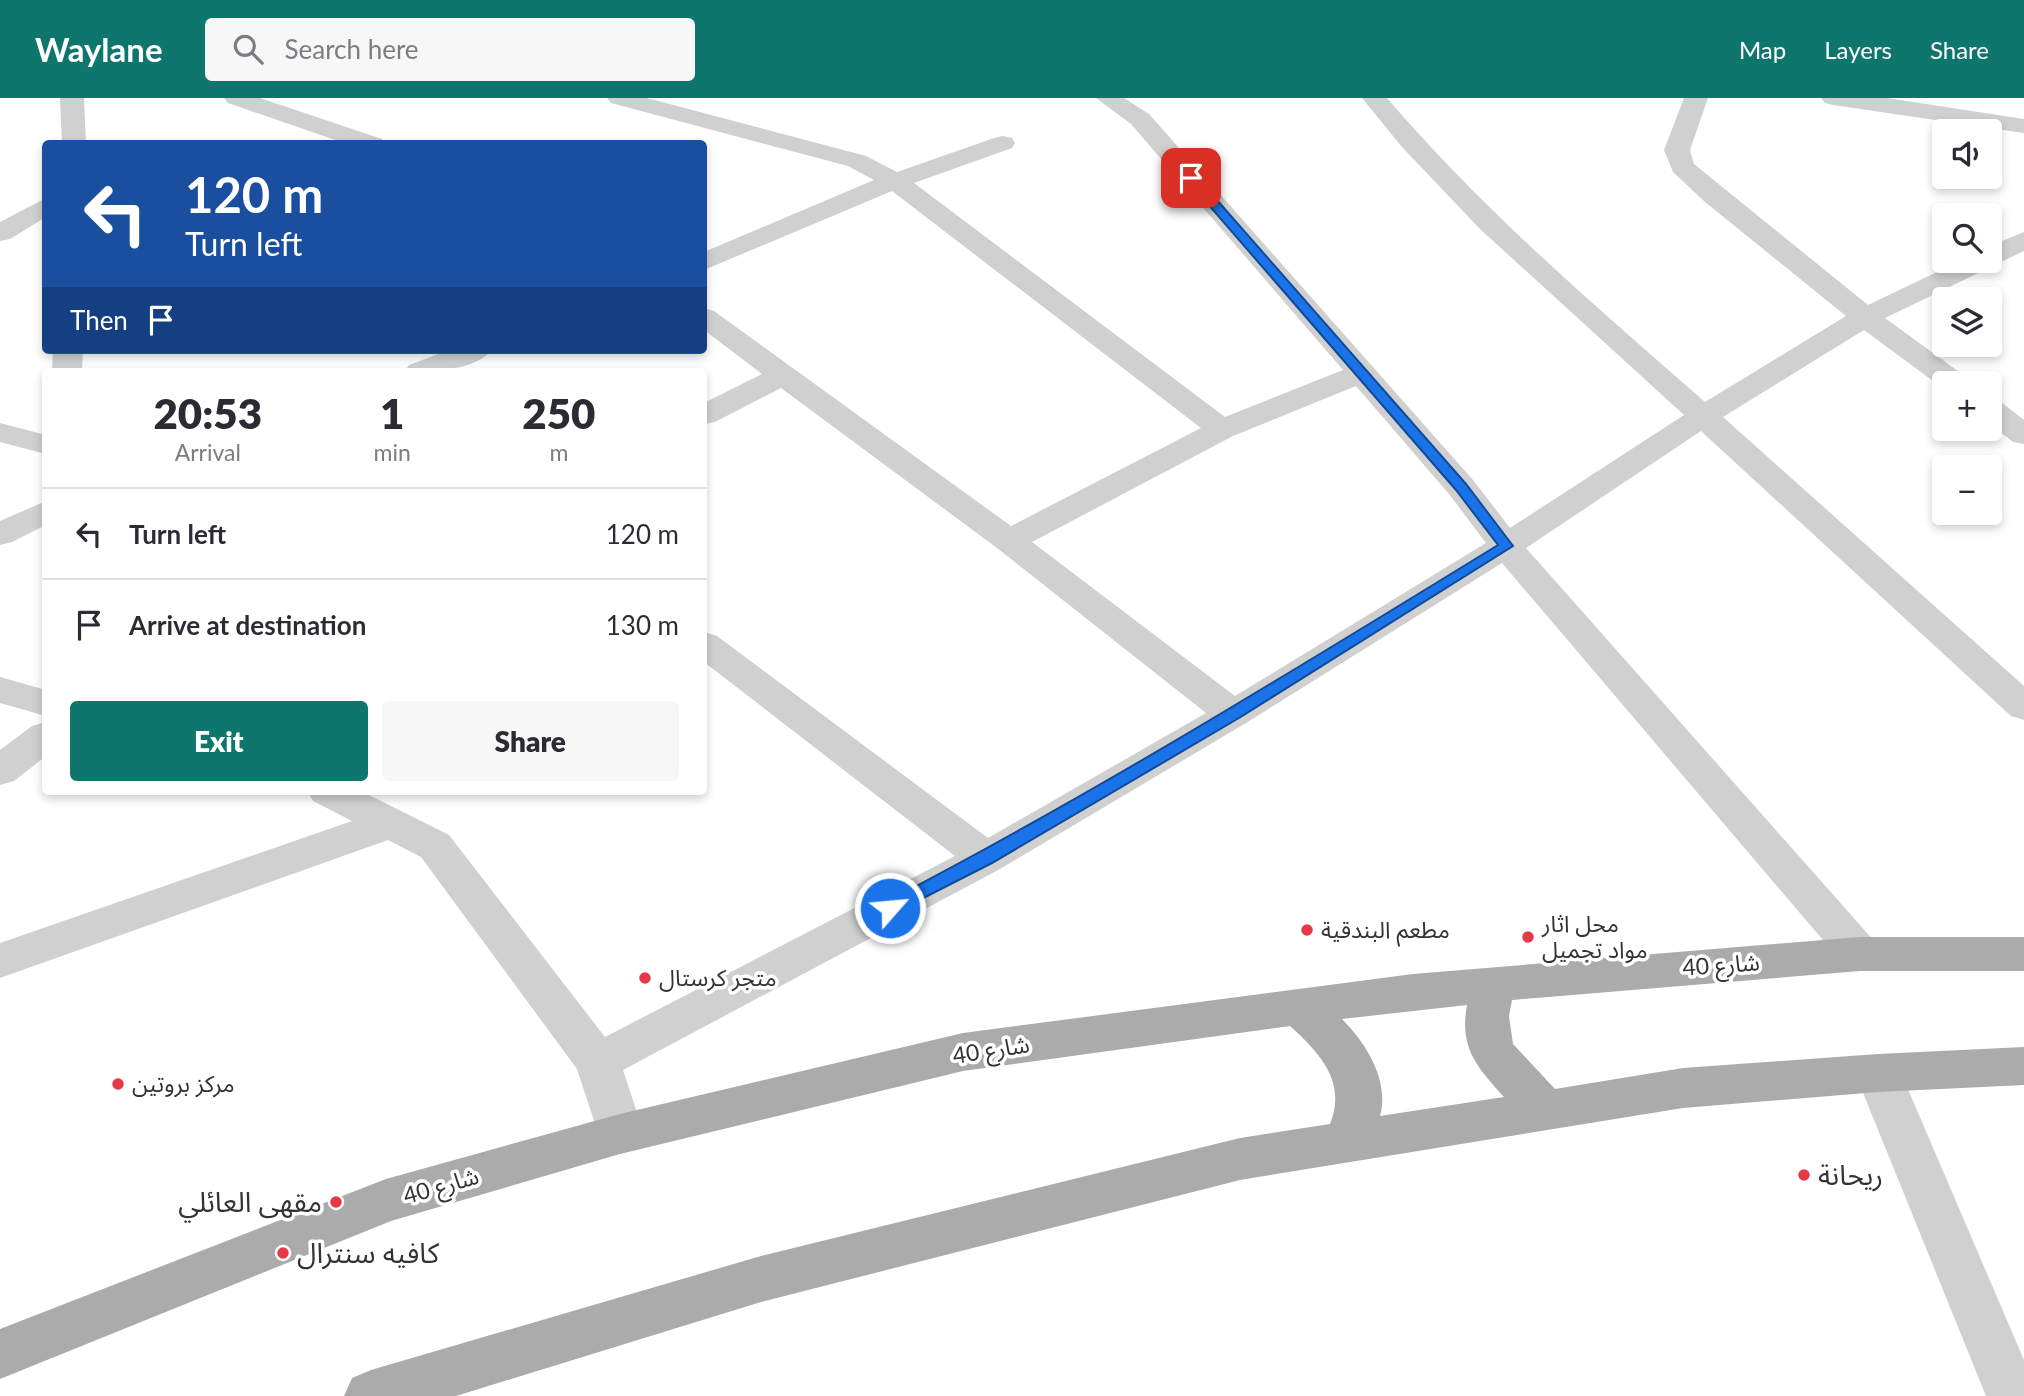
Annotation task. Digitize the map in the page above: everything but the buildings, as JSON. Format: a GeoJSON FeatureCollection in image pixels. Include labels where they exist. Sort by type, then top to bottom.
{"type":"FeatureCollection","features":[{"type":"Feature","properties":{"kind":"main road","name":"شارع 40"},"geometry":{"type":"LineString","coordinates":[[0,1354],[386,1201],[620,1134],[963,1052],[1413,992],[1860,954],[2024,954]]}},
{"type":"Feature","properties":{"kind":"main road"},"geometry":{"type":"LineString","coordinates":[[1492,985],[1487,1016],[1491,1051],[1546,1111]]}},
{"type":"Feature","properties":{"kind":"main road"},"geometry":{"type":"LineString","coordinates":[[1300,1008],[1340,1045],[1356,1072],[1359,1107],[1346,1142]]}},
{"type":"Feature","properties":{"kind":"main road"},"geometry":{"type":"LineString","coordinates":[[371,1396],[761,1279],[1240,1159],[1683,1087],[2024,1066]]}},
{"type":"Feature","properties":{"kind":"street"},"geometry":{"type":"LineString","coordinates":[[72,98],[74,140]]}},
{"type":"Feature","properties":{"kind":"street"},"geometry":{"type":"LineString","coordinates":[[236,98],[361,140]]}},
{"type":"Feature","properties":{"kind":"street"},"geometry":{"type":"LineString","coordinates":[[618,98],[856,161],[895,181],[1222,429]]}},
{"type":"Feature","properties":{"kind":"street"},"geometry":{"type":"LineString","coordinates":[[1108,98],[1140,119],[1461,487],[1506,546],[1860,954]]}},
{"type":"Feature","properties":{"kind":"street"},"geometry":{"type":"LineString","coordinates":[[1374,98],[1520,256],[1703,416],[2024,707]]}},
{"type":"Feature","properties":{"kind":"street"},"geometry":{"type":"LineString","coordinates":[[1696,98],[1677,150],[1682,167],[1714,196],[1865,317],[1939,371]]}},
{"type":"Feature","properties":{"kind":"street"},"geometry":{"type":"LineString","coordinates":[[1833,98],[1976,107],[2024,127]]}},
{"type":"Feature","properties":{"kind":"street"},"geometry":{"type":"LineString","coordinates":[[707,261],[895,181],[1003,143]]}},
{"type":"Feature","properties":{"kind":"street"},"geometry":{"type":"LineString","coordinates":[[0,233],[42,208]]}},
{"type":"Feature","properties":{"kind":"street"},"geometry":{"type":"LineString","coordinates":[[2002,251],[2024,240]]}},
{"type":"Feature","properties":{"kind":"street"},"geometry":{"type":"LineString","coordinates":[[707,243],[733,249]]}},
{"type":"Feature","properties":{"kind":"street"},"geometry":{"type":"LineString","coordinates":[[598,1062],[986,858],[1233,714],[1506,546],[1703,416],[1865,317],[1956,273]]}},
{"type":"Feature","properties":{"kind":"street"},"geometry":{"type":"LineString","coordinates":[[707,319],[1009,541],[1233,714]]}},
{"type":"Feature","properties":{"kind":"street"},"geometry":{"type":"LineString","coordinates":[[428,368],[465,354]]}},
{"type":"Feature","properties":{"kind":"street"},"geometry":{"type":"LineString","coordinates":[[1009,541],[1222,429],[1361,373]]}},
{"type":"Feature","properties":{"kind":"street"},"geometry":{"type":"LineString","coordinates":[[707,413],[782,375]]}},
{"type":"Feature","properties":{"kind":"street"},"geometry":{"type":"LineString","coordinates":[[2002,418],[2024,435]]}},
{"type":"Feature","properties":{"kind":"street"},"geometry":{"type":"LineString","coordinates":[[0,432],[42,444]]}},
{"type":"Feature","properties":{"kind":"street"},"geometry":{"type":"LineString","coordinates":[[0,535],[42,510]]}},
{"type":"Feature","properties":{"kind":"street"},"geometry":{"type":"LineString","coordinates":[[707,646],[986,858]]}},
{"type":"Feature","properties":{"kind":"street"},"geometry":{"type":"LineString","coordinates":[[0,690],[42,703]]}},
{"type":"Feature","properties":{"kind":"street"},"geometry":{"type":"LineString","coordinates":[[0,771],[42,738]]}},
{"type":"Feature","properties":{"kind":"street"},"geometry":{"type":"LineString","coordinates":[[335,795],[435,846],[598,1062],[620,1134]]}},
{"type":"Feature","properties":{"kind":"street"},"geometry":{"type":"LineString","coordinates":[[0,961],[391,823]]}},
{"type":"Feature","properties":{"kind":"street"},"geometry":{"type":"LineString","coordinates":[[1878,1073],[2013,1396]]}},
{"type":"Feature","properties":{"kind":"place","name":"مطعم البندقية"},"geometry":{"type":"Point","coordinates":[1307,930]}},
{"type":"Feature","properties":{"kind":"place","name":"محل اثار مواد تجميل"},"geometry":{"type":"Point","coordinates":[1528,937]}},
{"type":"Feature","properties":{"kind":"place","name":"متجر كرستال"},"geometry":{"type":"Point","coordinates":[645,978]}},
{"type":"Feature","properties":{"kind":"place","name":"مركز بروتين"},"geometry":{"type":"Point","coordinates":[118,1084]}},
{"type":"Feature","properties":{"kind":"place","name":"ريحانة"},"geometry":{"type":"Point","coordinates":[1804,1175]}},
{"type":"Feature","properties":{"kind":"place","name":"مقهى العائلي"},"geometry":{"type":"Point","coordinates":[336,1202]}},
{"type":"Feature","properties":{"kind":"place","name":"كافيه سنترال"},"geometry":{"type":"Point","coordinates":[283,1253]}},
{"type":"Feature","properties":{"kind":"route"},"geometry":{"type":"LineString","coordinates":[[890,908],[986,858],[1233,714],[1506,546],[1461,487],[1191,178]]}}]}
